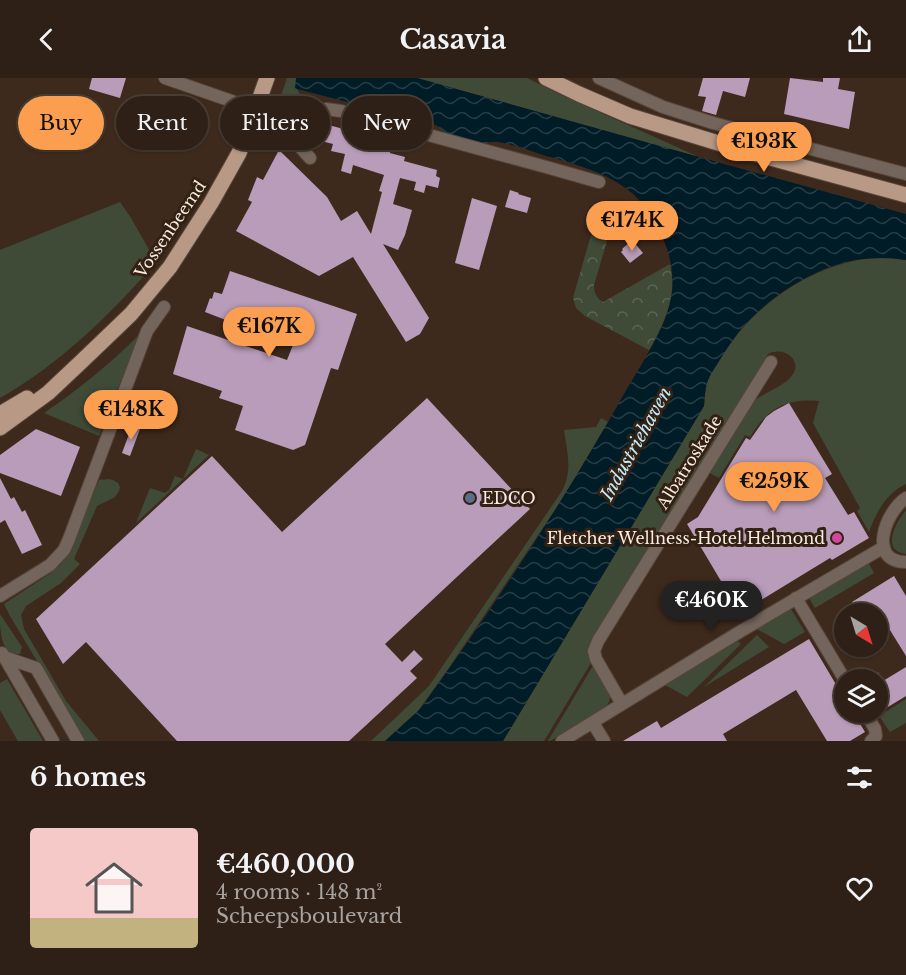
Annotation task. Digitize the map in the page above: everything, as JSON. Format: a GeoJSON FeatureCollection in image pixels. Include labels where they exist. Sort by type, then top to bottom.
{"type":"FeatureCollection","features":[{"type":"Feature","properties":{"kind":"main road","name":"Vossenbeemd"},"geometry":{"type":"LineString","coordinates":[[261,96],[267,78]]}},
{"type":"Feature","properties":{"kind":"main road"},"geometry":{"type":"LineString","coordinates":[[546,78],[630,116],[741,150],[906,195]]}},
{"type":"Feature","properties":{"kind":"main road","name":"Vossenbeemd"},"geometry":{"type":"LineString","coordinates":[[0,428],[48,393],[131,315],[170,267],[225,179],[239,150]]}},
{"type":"Feature","properties":{"kind":"main road"},"geometry":{"type":"LineString","coordinates":[[741,150],[785,152],[906,185]]}},
{"type":"Feature","properties":{"kind":"main road","name":"Vossenbeemd"},"geometry":{"type":"LineString","coordinates":[[0,414],[66,375]]}},
{"type":"Feature","properties":{"kind":"street"},"geometry":{"type":"LineString","coordinates":[[165,78],[220,96]]}},
{"type":"Feature","properties":{"kind":"street"},"geometry":{"type":"LineString","coordinates":[[599,78],[663,107],[713,123],[906,174]]}},
{"type":"Feature","properties":{"kind":"street"},"geometry":{"type":"LineString","coordinates":[[330,110],[599,182]]}},
{"type":"Feature","properties":{"kind":"street"},"geometry":{"type":"LineString","coordinates":[[302,150],[310,158]]}},
{"type":"Feature","properties":{"kind":"street"},"geometry":{"type":"LineString","coordinates":[[0,596],[50,565],[64,550],[147,331],[164,307]]}},
{"type":"Feature","properties":{"kind":"street","name":"Albatroskade"},"geometry":{"type":"LineString","coordinates":[[622,704],[596,659],[594,651],[598,641],[771,362]]}},
{"type":"Feature","properties":{"kind":"street"},"geometry":{"type":"LineString","coordinates":[[905,563],[895,561],[888,556],[884,547],[883,532],[894,508],[906,498]]}},
{"type":"Feature","properties":{"kind":"street"},"geometry":{"type":"LineString","coordinates":[[562,741],[884,547]]}},
{"type":"Feature","properties":{"kind":"street"},"geometry":{"type":"LineString","coordinates":[[796,598],[838,669]]}},
{"type":"Feature","properties":{"kind":"street"},"geometry":{"type":"LineString","coordinates":[[2,653],[53,741]]}},
{"type":"Feature","properties":{"kind":"street"},"geometry":{"type":"LineString","coordinates":[[2,653],[36,668],[78,741]]}},
{"type":"Feature","properties":{"kind":"street"},"geometry":{"type":"LineString","coordinates":[[593,723],[604,741]]}},
{"type":"Feature","properties":{"kind":"street"},"geometry":{"type":"LineString","coordinates":[[871,723],[876,736],[871,741]]}},
{"type":"Feature","properties":{"kind":"green space"},"geometry":{"type":"Polygon","coordinates":[[[287,78],[297,78],[296,87],[301,96],[281,96],[287,78]]]}},
{"type":"Feature","properties":{"kind":"green space"},"geometry":{"type":"Polygon","coordinates":[[[417,78],[527,78],[699,157],[417,78]]]}},
{"type":"Feature","properties":{"kind":"green space"},"geometry":{"type":"Polygon","coordinates":[[[120,202],[156,262],[84,337],[43,370],[0,398],[0,250],[120,202]]]}},
{"type":"Feature","properties":{"kind":"green space"},"geometry":{"type":"Polygon","coordinates":[[[591,235],[607,241],[594,285],[596,295],[603,302],[670,264],[672,285],[670,304],[649,350],[585,316],[576,308],[573,298],[591,235]]]}},
{"type":"Feature","properties":{"kind":"green space"},"geometry":{"type":"Polygon","coordinates":[[[894,258],[906,260],[906,484],[887,498],[869,532],[857,511],[860,508],[813,423],[819,401],[796,401],[778,407],[763,419],[750,437],[745,435],[719,478],[708,472],[752,402],[782,385],[794,372],[794,361],[787,354],[775,352],[768,354],[594,639],[592,661],[544,741],[503,741],[704,406],[708,379],[745,325],[777,297],[813,275],[853,261],[894,258]]]}},
{"type":"Feature","properties":{"kind":"green space"},"geometry":{"type":"Polygon","coordinates":[[[139,335],[99,436],[44,413],[93,376],[139,335]]]}},
{"type":"Feature","properties":{"kind":"green space"},"geometry":{"type":"Polygon","coordinates":[[[601,418],[608,422],[563,498],[448,669],[418,711],[385,741],[371,741],[429,686],[562,491],[568,468],[564,430],[596,427],[601,418]]]}},
{"type":"Feature","properties":{"kind":"green space"},"geometry":{"type":"Polygon","coordinates":[[[196,449],[209,455],[136,523],[150,488],[165,493],[169,490],[175,476],[183,479],[196,449]]]}},
{"type":"Feature","properties":{"kind":"green space"},"geometry":{"type":"Polygon","coordinates":[[[109,479],[118,483],[119,491],[115,497],[97,506],[74,559],[80,564],[61,583],[26,606],[21,615],[24,629],[66,701],[99,741],[85,741],[4,604],[61,564],[70,550],[99,480],[109,479]]]}},
{"type":"Feature","properties":{"kind":"green space"},"geometry":{"type":"Polygon","coordinates":[[[906,510],[906,554],[894,548],[892,535],[906,510]]]}},
{"type":"Feature","properties":{"kind":"green space"},"geometry":{"type":"Polygon","coordinates":[[[868,562],[874,573],[815,608],[809,598],[868,562]]]}},
{"type":"Feature","properties":{"kind":"green space"},"geometry":{"type":"Polygon","coordinates":[[[791,609],[805,632],[784,644],[757,629],[791,609]]]}},
{"type":"Feature","properties":{"kind":"green space"},"geometry":{"type":"Polygon","coordinates":[[[0,614],[22,647],[20,654],[8,651],[2,640],[0,614]]]}},
{"type":"Feature","properties":{"kind":"green space"},"geometry":{"type":"Polygon","coordinates":[[[757,635],[769,647],[704,687],[757,635]]]}},
{"type":"Feature","properties":{"kind":"green space"},"geometry":{"type":"Polygon","coordinates":[[[738,641],[741,644],[687,697],[665,685],[738,641]]]}},
{"type":"Feature","properties":{"kind":"green space"},"geometry":{"type":"Polygon","coordinates":[[[594,664],[610,692],[608,703],[604,709],[548,741],[594,664]]]}},
{"type":"Feature","properties":{"kind":"green space"},"geometry":{"type":"Polygon","coordinates":[[[7,679],[43,741],[18,741],[0,710],[0,683],[7,679]]]}},
{"type":"Feature","properties":{"kind":"green space"},"geometry":{"type":"Polygon","coordinates":[[[906,699],[906,723],[890,732],[884,723],[888,723],[888,710],[906,699]]]}},
{"type":"Feature","properties":{"kind":"water","name":"Industriehaven"},"geometry":{"type":"Polygon","coordinates":[[[296,78],[417,78],[906,214],[906,260],[874,258],[830,267],[782,293],[767,304],[739,332],[710,376],[704,406],[503,741],[385,741],[423,705],[476,629],[553,513],[646,357],[665,319],[672,292],[668,252],[650,214],[642,203],[623,186],[579,165],[505,143],[474,143],[447,134],[432,124],[432,96],[342,96],[342,101],[295,88],[296,78]]]}},
{"type":"Feature","properties":{"kind":"building"},"geometry":{"type":"Polygon","coordinates":[[[92,78],[126,78],[121,96],[116,97],[89,89],[92,78]]]}},
{"type":"Feature","properties":{"kind":"building"},"geometry":{"type":"Polygon","coordinates":[[[703,78],[750,78],[745,97],[723,91],[716,115],[702,111],[706,97],[698,96],[703,78]]]}},
{"type":"Feature","properties":{"kind":"building"},"geometry":{"type":"Polygon","coordinates":[[[790,78],[823,82],[823,78],[840,78],[838,89],[855,92],[849,129],[784,114],[790,78]]]}},
{"type":"Feature","properties":{"kind":"building"},"geometry":{"type":"Polygon","coordinates":[[[330,125],[342,129],[342,150],[390,151],[390,153],[405,157],[404,161],[437,170],[436,176],[440,178],[438,188],[426,185],[424,193],[414,190],[416,182],[400,178],[393,204],[412,210],[398,250],[383,244],[429,318],[420,334],[406,342],[353,257],[319,276],[236,231],[252,202],[248,200],[257,177],[263,180],[279,150],[327,197],[341,221],[357,211],[371,234],[384,175],[353,165],[351,174],[341,171],[345,154],[331,151],[333,144],[330,143],[330,125]]]}},
{"type":"Feature","properties":{"kind":"building"},"geometry":{"type":"Polygon","coordinates":[[[510,190],[531,198],[527,213],[505,207],[510,190]]]}},
{"type":"Feature","properties":{"kind":"building"},"geometry":{"type":"Polygon","coordinates":[[[472,198],[497,206],[479,270],[455,263],[472,198]]]}},
{"type":"Feature","properties":{"kind":"building"},"geometry":{"type":"Polygon","coordinates":[[[632,240],[643,253],[630,263],[621,252],[632,240]]]}},
{"type":"Feature","properties":{"kind":"building"},"geometry":{"type":"Polygon","coordinates":[[[230,271],[357,314],[338,370],[331,368],[305,445],[293,450],[235,430],[243,406],[219,398],[222,391],[173,374],[187,326],[287,360],[293,345],[205,312],[214,292],[222,294],[230,271]]]}},
{"type":"Feature","properties":{"kind":"building"},"geometry":{"type":"Polygon","coordinates":[[[427,398],[530,509],[385,644],[402,662],[414,650],[423,659],[410,671],[417,678],[349,741],[177,741],[86,642],[63,664],[36,619],[212,456],[282,532],[427,398]]]}},
{"type":"Feature","properties":{"kind":"building"},"geometry":{"type":"Polygon","coordinates":[[[789,403],[832,474],[825,478],[848,515],[854,512],[869,538],[832,560],[830,558],[740,613],[687,524],[698,517],[746,438],[750,440],[766,417],[789,403]]]}},
{"type":"Feature","properties":{"kind":"building"},"geometry":{"type":"Polygon","coordinates":[[[132,426],[140,429],[130,456],[122,453],[132,426]]]}},
{"type":"Feature","properties":{"kind":"building"},"geometry":{"type":"Polygon","coordinates":[[[36,429],[80,447],[61,496],[0,473],[0,455],[36,429]]]}},
{"type":"Feature","properties":{"kind":"building"},"geometry":{"type":"Polygon","coordinates":[[[0,478],[11,499],[14,497],[22,512],[25,510],[42,545],[22,554],[5,520],[0,523],[0,478]]]}},
{"type":"Feature","properties":{"kind":"building"},"geometry":{"type":"Polygon","coordinates":[[[894,576],[906,596],[906,656],[888,627],[888,603],[852,602],[894,576]]]}},
{"type":"Feature","properties":{"kind":"building"},"geometry":{"type":"Polygon","coordinates":[[[809,639],[834,681],[834,723],[860,723],[865,732],[850,741],[827,741],[796,690],[723,734],[727,741],[623,741],[657,721],[661,728],[809,639]]]}},
{"type":"Feature","properties":{"kind":"building"},"geometry":{"type":"Polygon","coordinates":[[[906,667],[906,696],[888,707],[888,678],[906,667]]]}},
{"type":"Feature","properties":{"kind":"place","name":"EDCO"},"geometry":{"type":"Point","coordinates":[470,498]}},
{"type":"Feature","properties":{"kind":"place","name":"Fletcher Wellness-Hotel Helmond"},"geometry":{"type":"Point","coordinates":[837,538]}}]}
